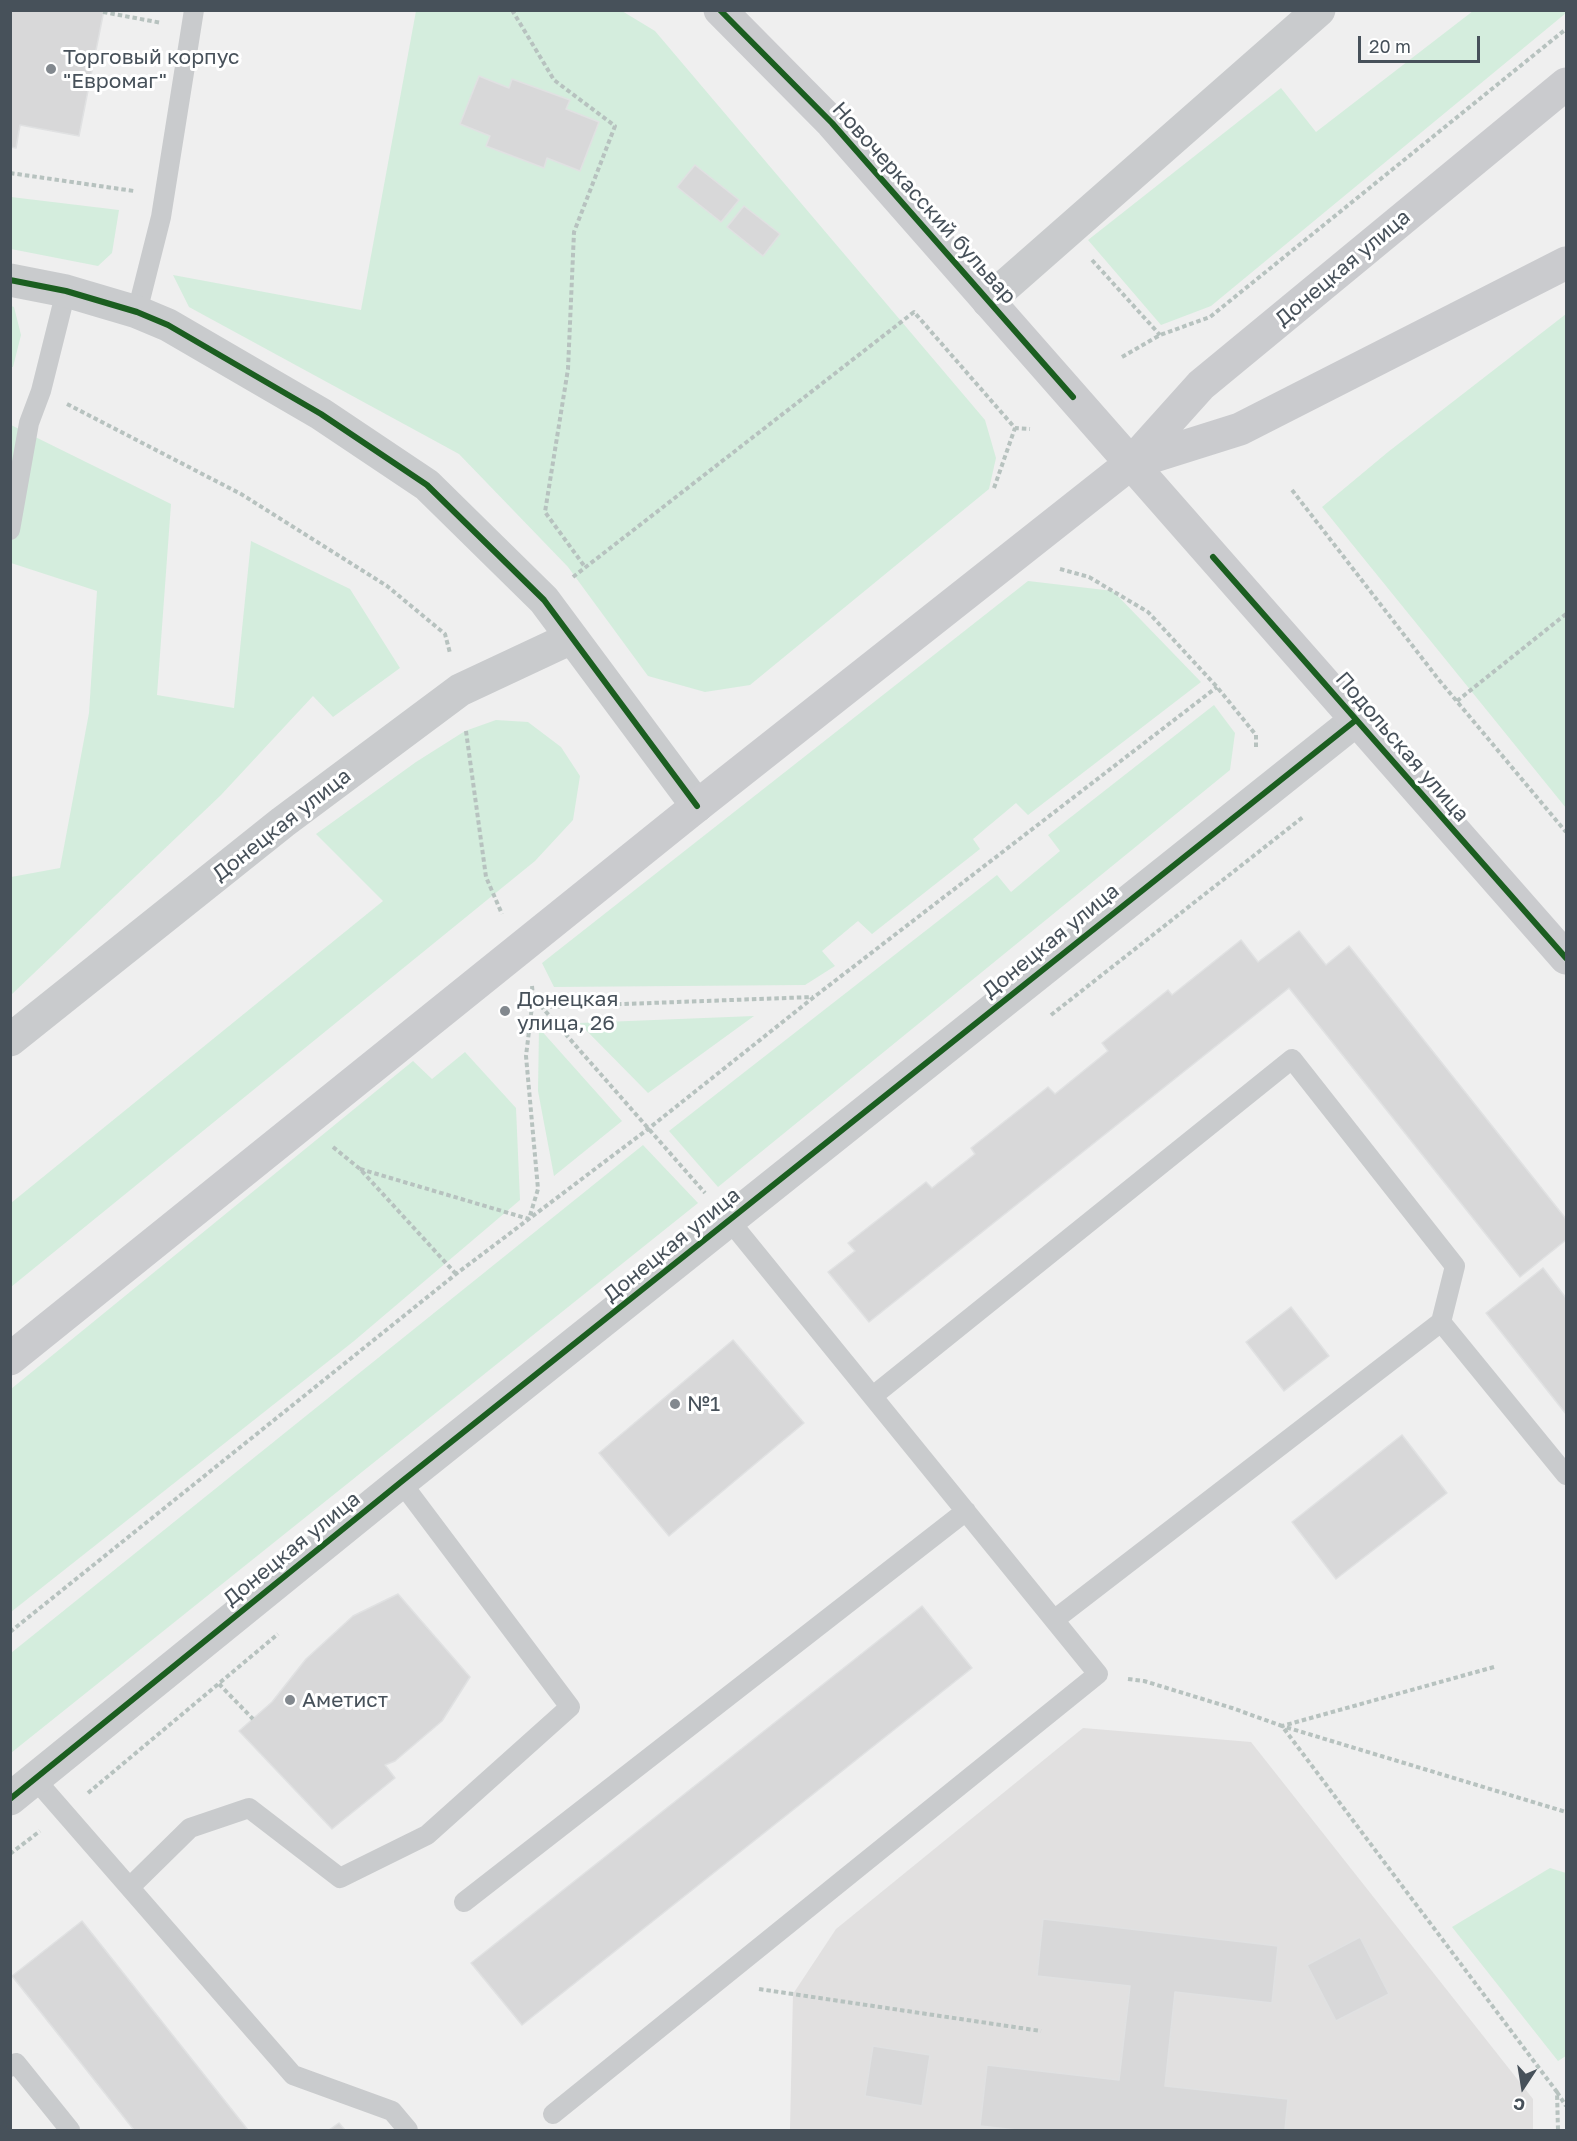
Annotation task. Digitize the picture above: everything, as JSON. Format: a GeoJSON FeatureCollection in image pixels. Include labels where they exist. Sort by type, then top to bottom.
{"type":"FeatureCollection","features":[{"type":"Feature","properties":{"kind":"main road","name":"Новочеркасский бульвар"},"geometry":{"type":"LineString","coordinates":[[720,10],[832,123],[1130,464]]}},
{"type":"Feature","properties":{"kind":"main road","name":"Донецкая улица"},"geometry":{"type":"LineString","coordinates":[[10,1359],[697,806],[1130,464],[1201,385],[1566,84]]}},
{"type":"Feature","properties":{"kind":"main road","name":"Донецкая улица"},"geometry":{"type":"LineString","coordinates":[[1130,464],[1240,429],[1566,263]]}},
{"type":"Feature","properties":{"kind":"main road","name":"Подольская улица"},"geometry":{"type":"LineString","coordinates":[[1130,464],[1566,958]]}},
{"type":"Feature","properties":{"kind":"street"},"geometry":{"type":"LineString","coordinates":[[988,301],[1319,10]]}},
{"type":"Feature","properties":{"kind":"street"},"geometry":{"type":"LineString","coordinates":[[10,280],[66,291],[137,312],[168,325],[321,414],[428,485],[544,600],[697,806]]}},
{"type":"Feature","properties":{"kind":"street","name":"Донецкая улица"},"geometry":{"type":"LineString","coordinates":[[10,1040],[283,822],[460,690],[571,638]]}},
{"type":"Feature","properties":{"kind":"street","name":"Донецкая улица"},"geometry":{"type":"LineString","coordinates":[[10,1799],[401,1482],[1356,720]]}},
{"type":"Feature","properties":{"kind":"lane"},"geometry":{"type":"LineString","coordinates":[[137,312],[165,195],[193,20]]}},
{"type":"Feature","properties":{"kind":"lane"},"geometry":{"type":"LineString","coordinates":[[10,530],[29,423],[41,391],[66,291]]}},
{"type":"Feature","properties":{"kind":"lane"},"geometry":{"type":"LineString","coordinates":[[873,1396],[1292,1059],[1455,1266],[1441,1323],[1054,1620]]}},
{"type":"Feature","properties":{"kind":"lane"},"geometry":{"type":"LineString","coordinates":[[553,2114],[1098,1674],[729,1220]]}},
{"type":"Feature","properties":{"kind":"lane"},"geometry":{"type":"LineString","coordinates":[[1441,1323],[1566,1475]]}},
{"type":"Feature","properties":{"kind":"lane"},"geometry":{"type":"LineString","coordinates":[[129,1887],[190,1828],[249,1808],[340,1878],[427,1835],[570,1707],[401,1482]]}},
{"type":"Feature","properties":{"kind":"lane"},"geometry":{"type":"LineString","coordinates":[[464,1902],[966,1511]]}},
{"type":"Feature","properties":{"kind":"lane"},"geometry":{"type":"LineString","coordinates":[[35,1779],[292,2075],[392,2111],[408,2130]]}},
{"type":"Feature","properties":{"kind":"lane"},"geometry":{"type":"LineString","coordinates":[[10,2067],[16,2063],[70,2130]]}},
{"type":"Feature","properties":{"kind":"path"},"geometry":{"type":"LineString","coordinates":[[512,10],[554,80],[615,126],[574,232],[568,369],[545,512],[585,567]]}},
{"type":"Feature","properties":{"kind":"path"},"geometry":{"type":"LineString","coordinates":[[103,12],[193,20]]}},
{"type":"Feature","properties":{"kind":"path"},"geometry":{"type":"LineString","coordinates":[[1122,357],[1160,335],[1210,317],[1566,29]]}},
{"type":"Feature","properties":{"kind":"path"},"geometry":{"type":"LineString","coordinates":[[10,173],[165,195]]}},
{"type":"Feature","properties":{"kind":"path"},"geometry":{"type":"LineString","coordinates":[[1067,231],[1160,335]]}},
{"type":"Feature","properties":{"kind":"path"},"geometry":{"type":"LineString","coordinates":[[544,600],[914,312],[1015,428],[1030,429]]}},
{"type":"Feature","properties":{"kind":"path"},"geometry":{"type":"LineString","coordinates":[[994,488],[1015,428]]}},
{"type":"Feature","properties":{"kind":"path"},"geometry":{"type":"LineString","coordinates":[[1292,490],[1457,701],[1566,831]]}},
{"type":"Feature","properties":{"kind":"path"},"geometry":{"type":"LineString","coordinates":[[1060,569],[1089,577],[1148,612],[1217,687],[1256,735],[1256,753]]}},
{"type":"Feature","properties":{"kind":"path"},"geometry":{"type":"LineString","coordinates":[[1457,701],[1566,614]]}},
{"type":"Feature","properties":{"kind":"path"},"geometry":{"type":"LineString","coordinates":[[10,1632],[456,1274],[1217,687]]}},
{"type":"Feature","properties":{"kind":"path"},"geometry":{"type":"LineString","coordinates":[[1042,1022],[1303,817]]}},
{"type":"Feature","properties":{"kind":"path"},"geometry":{"type":"LineString","coordinates":[[530,1219],[538,1189],[526,1056],[533,997]]}},
{"type":"Feature","properties":{"kind":"path"},"geometry":{"type":"LineString","coordinates":[[542,1007],[814,997]]}},
{"type":"Feature","properties":{"kind":"path"},"geometry":{"type":"LineString","coordinates":[[301,1123],[360,1168],[456,1274]]}},
{"type":"Feature","properties":{"kind":"path"},"geometry":{"type":"LineString","coordinates":[[360,1168],[530,1219]]}},
{"type":"Feature","properties":{"kind":"path"},"geometry":{"type":"LineString","coordinates":[[10,1854],[65,1813],[281,1632]]}},
{"type":"Feature","properties":{"kind":"path"},"geometry":{"type":"LineString","coordinates":[[1282,1726],[1494,1667]]}},
{"type":"Feature","properties":{"kind":"path"},"geometry":{"type":"LineString","coordinates":[[1098,1674],[1144,1681],[1282,1726],[1566,1812]]}},
{"type":"Feature","properties":{"kind":"path"},"geometry":{"type":"LineString","coordinates":[[219,1684],[253,1719]]}},
{"type":"Feature","properties":{"kind":"path"},"geometry":{"type":"LineString","coordinates":[[1282,1726],[1566,2106]]}},
{"type":"Feature","properties":{"kind":"path"},"geometry":{"type":"LineString","coordinates":[[716,1983],[1041,2031]]}},
{"type":"Feature","properties":{"kind":"path"},"geometry":{"type":"LineString","coordinates":[[1557,2092],[1558,2130]]}},
{"type":"Feature","properties":{"kind":"shaded area"},"geometry":{"type":"Polygon","coordinates":[[[1083,1728],[1251,1742],[1533,2099],[1533,2130],[790,2130],[793,1994],[836,1929],[1083,1728]]]}},
{"type":"Feature","properties":{"kind":"green space"},"geometry":{"type":"Polygon","coordinates":[[[1566,10],[1566,13],[1211,306],[1161,325],[1088,240],[1281,88],[1316,132],[1473,11],[1566,10]]]}},
{"type":"Feature","properties":{"kind":"green space"},"geometry":{"type":"Polygon","coordinates":[[[416,11],[622,11],[655,31],[985,420],[996,458],[989,489],[750,685],[705,692],[648,676],[568,567],[459,454],[189,307],[173,275],[361,310],[416,11]]]}},
{"type":"Feature","properties":{"kind":"green space"},"geometry":{"type":"Polygon","coordinates":[[[11,197],[119,210],[112,253],[98,266],[11,249],[11,197]]]}},
{"type":"Feature","properties":{"kind":"green space"},"geometry":{"type":"Polygon","coordinates":[[[11,306],[14,307],[21,335],[13,367],[10,367],[11,306]]]}},
{"type":"Feature","properties":{"kind":"green space"},"geometry":{"type":"Polygon","coordinates":[[[1566,314],[1566,808],[1322,507],[1388,452],[1566,314]]]}},
{"type":"Feature","properties":{"kind":"green space"},"geometry":{"type":"Polygon","coordinates":[[[11,425],[171,504],[157,695],[234,708],[251,541],[350,589],[400,668],[333,717],[313,696],[221,795],[11,995],[11,877],[60,868],[89,713],[97,591],[11,563],[11,425]]]}},
{"type":"Feature","properties":{"kind":"green space"},"geometry":{"type":"Polygon","coordinates":[[[1028,581],[1113,591],[1201,682],[1028,815],[1016,803],[973,839],[980,849],[872,934],[858,921],[822,951],[835,966],[805,985],[554,987],[542,963],[1028,581]]]}},
{"type":"Feature","properties":{"kind":"green space"},"geometry":{"type":"Polygon","coordinates":[[[1214,705],[1235,733],[1230,770],[718,1187],[669,1131],[997,875],[1011,892],[1060,851],[1048,835],[1214,705]]]}},
{"type":"Feature","properties":{"kind":"green space"},"geometry":{"type":"Polygon","coordinates":[[[496,720],[528,722],[561,747],[580,776],[573,820],[535,861],[11,1287],[11,1203],[383,901],[316,834],[416,762],[465,731],[496,720]]]}},
{"type":"Feature","properties":{"kind":"green space"},"geometry":{"type":"Polygon","coordinates":[[[754,1016],[648,1093],[579,1023],[754,1016]]]}},
{"type":"Feature","properties":{"kind":"green space"},"geometry":{"type":"Polygon","coordinates":[[[539,1028],[622,1121],[554,1176],[538,1091],[539,1028]]]}},
{"type":"Feature","properties":{"kind":"green space"},"geometry":{"type":"Polygon","coordinates":[[[465,1052],[516,1108],[520,1200],[354,1341],[11,1612],[11,1389],[413,1061],[432,1079],[465,1052]]]}},
{"type":"Feature","properties":{"kind":"green space"},"geometry":{"type":"Polygon","coordinates":[[[643,1145],[698,1203],[11,1753],[11,1653],[643,1145]]]}},
{"type":"Feature","properties":{"kind":"green space"},"geometry":{"type":"Polygon","coordinates":[[[1550,1868],[1566,1873],[1566,2056],[1558,2061],[1452,1927],[1550,1868]]]}},
{"type":"Feature","properties":{"kind":"building","name":"Торговый корпус \"Евромаг\""},"geometry":{"type":"Polygon","coordinates":[[[10,10],[104,10],[79,136],[20,125],[16,148],[10,147],[10,10]]]}},
{"type":"Feature","properties":{"kind":"building"},"geometry":{"type":"Polygon","coordinates":[[[479,76],[509,88],[512,79],[570,100],[566,109],[599,122],[580,171],[547,158],[544,168],[486,146],[490,136],[460,124],[479,76]]]}},
{"type":"Feature","properties":{"kind":"building"},"geometry":{"type":"Polygon","coordinates":[[[695,165],[739,200],[721,222],[677,187],[695,165]]]}},
{"type":"Feature","properties":{"kind":"building"},"geometry":{"type":"Polygon","coordinates":[[[744,206],[780,234],[763,256],[727,227],[744,206]]]}},
{"type":"Feature","properties":{"kind":"building"},"geometry":{"type":"Polygon","coordinates":[[[1299,931],[1326,965],[1349,946],[1566,1219],[1566,1240],[1520,1277],[1289,988],[869,1322],[828,1272],[855,1251],[848,1243],[926,1182],[932,1188],[975,1154],[971,1148],[1048,1087],[1055,1094],[1108,1051],[1102,1043],[1168,990],[1172,995],[1241,940],[1258,962],[1299,931]]]}},
{"type":"Feature","properties":{"kind":"building"},"geometry":{"type":"Polygon","coordinates":[[[1543,1268],[1566,1298],[1566,1414],[1486,1313],[1543,1268]]]}},
{"type":"Feature","properties":{"kind":"building"},"geometry":{"type":"Polygon","coordinates":[[[1291,1307],[1329,1356],[1284,1391],[1246,1342],[1291,1307]]]}},
{"type":"Feature","properties":{"kind":"building"},"geometry":{"type":"Polygon","coordinates":[[[733,1340],[804,1423],[669,1536],[599,1453],[733,1340]]]}},
{"type":"Feature","properties":{"kind":"building"},"geometry":{"type":"Polygon","coordinates":[[[1402,1435],[1447,1493],[1336,1579],[1292,1522],[1402,1435]]]}},
{"type":"Feature","properties":{"kind":"building"},"geometry":{"type":"Polygon","coordinates":[[[398,1594],[470,1677],[442,1721],[395,1761],[385,1765],[395,1778],[332,1829],[239,1731],[272,1702],[306,1659],[353,1616],[398,1594]]]}},
{"type":"Feature","properties":{"kind":"building"},"geometry":{"type":"Polygon","coordinates":[[[922,1606],[972,1668],[522,2025],[471,1963],[922,1606]]]}},
{"type":"Feature","properties":{"kind":"building"},"geometry":{"type":"Polygon","coordinates":[[[1043,1919],[1278,1946],[1272,2003],[1175,1992],[1165,2086],[1288,2099],[1285,2130],[1017,2130],[980,2126],[987,2065],[1119,2080],[1130,1986],[1037,1976],[1043,1919]]]}},
{"type":"Feature","properties":{"kind":"building"},"geometry":{"type":"Polygon","coordinates":[[[82,1921],[248,2130],[134,2130],[12,1976],[82,1921]]]}},
{"type":"Feature","properties":{"kind":"building"},"geometry":{"type":"Polygon","coordinates":[[[1360,1937],[1389,1994],[1336,2021],[1307,1965],[1360,1937]]]}},
{"type":"Feature","properties":{"kind":"building"},"geometry":{"type":"Polygon","coordinates":[[[873,2046],[930,2055],[922,2106],[865,2096],[873,2046]]]}},
{"type":"Feature","properties":{"kind":"building"},"geometry":{"type":"Polygon","coordinates":[[[339,2123],[345,2130],[329,2130],[339,2123]]]}},
{"type":"Feature","properties":{"kind":"cycle path"},"geometry":{"type":"LineString","coordinates":[[720,10],[832,123],[1073,397]]}},
{"type":"Feature","properties":{"kind":"cycle path"},"geometry":{"type":"LineString","coordinates":[[10,280],[66,291],[137,312],[168,325],[321,414],[427,485],[544,600],[697,806]]}},
{"type":"Feature","properties":{"kind":"cycle path"},"geometry":{"type":"LineString","coordinates":[[1213,557],[1566,958]]}},
{"type":"Feature","properties":{"kind":"cycle path"},"geometry":{"type":"LineString","coordinates":[[10,1799],[401,1482],[1356,720]]}},
{"type":"Feature","properties":{"kind":"place","name":"Торговый корпус \"Евромаг\""},"geometry":{"type":"Point","coordinates":[51,69]}},
{"type":"Feature","properties":{"kind":"place","name":"Донецкая улица, 26"},"geometry":{"type":"Point","coordinates":[505,1011]}},
{"type":"Feature","properties":{"kind":"place","name":"№1"},"geometry":{"type":"Point","coordinates":[675,1404]}},
{"type":"Feature","properties":{"kind":"place","name":"Аметист"},"geometry":{"type":"Point","coordinates":[290,1700]}}]}
